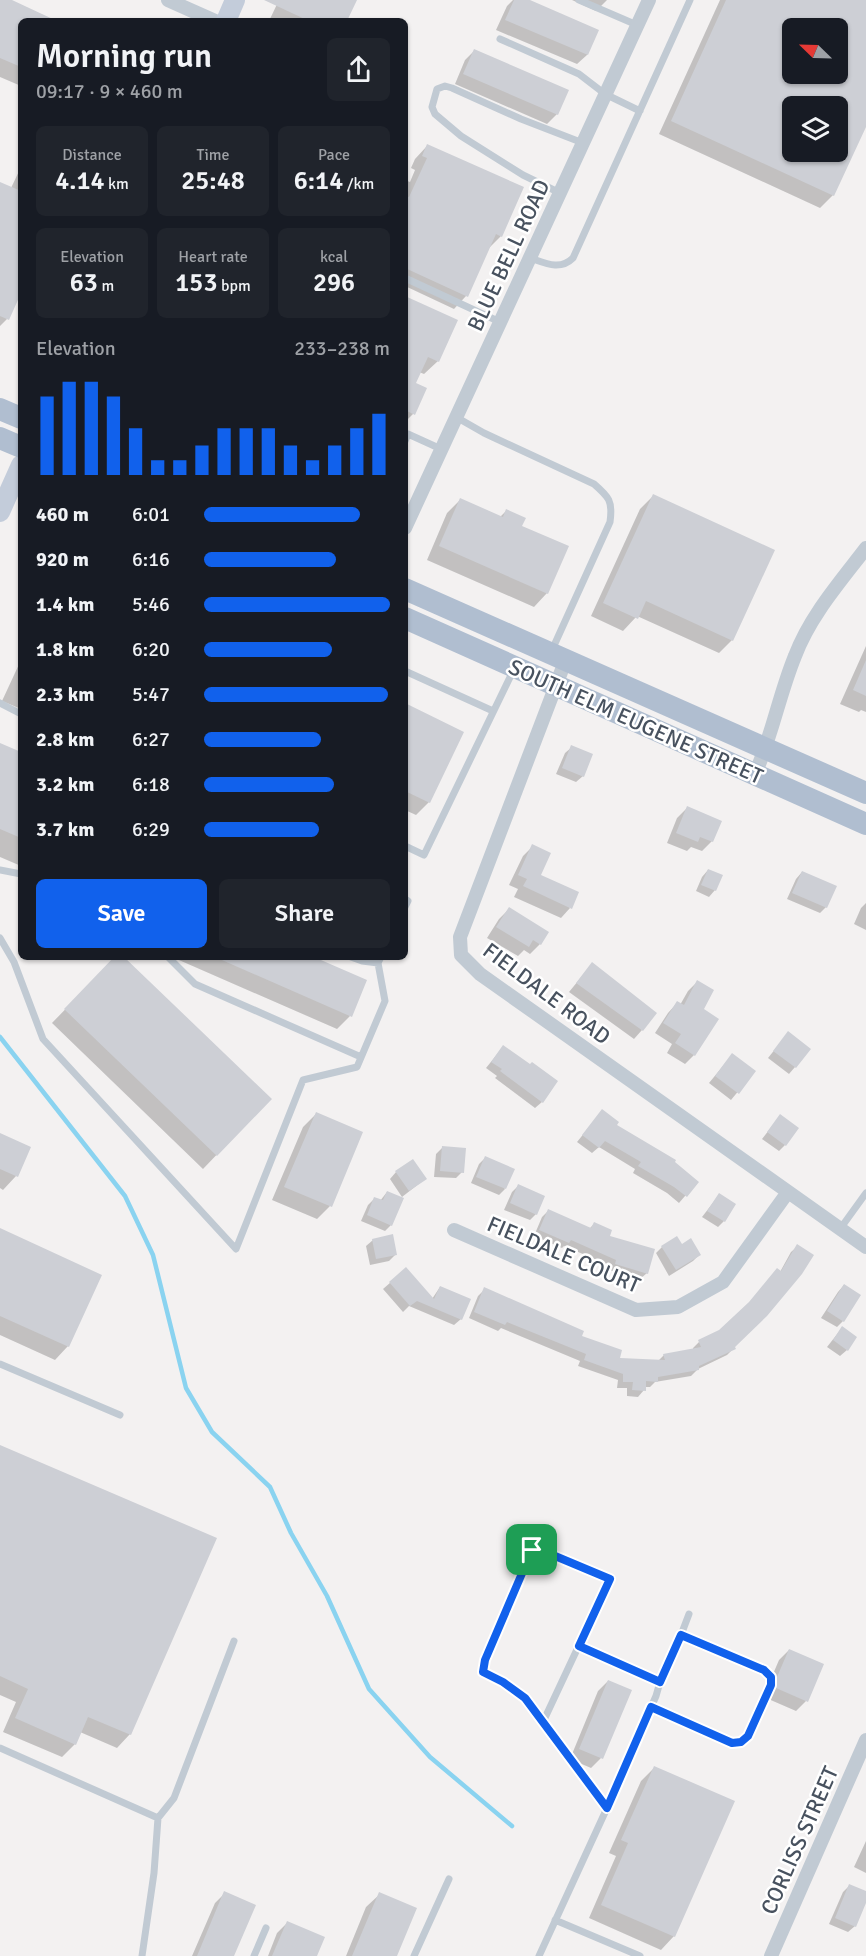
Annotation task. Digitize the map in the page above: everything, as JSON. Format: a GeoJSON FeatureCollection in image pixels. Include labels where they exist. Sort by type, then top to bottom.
{"type":"FeatureCollection","features":[{"type":"Feature","properties":{"kind":"main road"},"geometry":{"type":"LineString","coordinates":[[227,18],[236,0]]}},
{"type":"Feature","properties":{"kind":"main road"},"geometry":{"type":"LineString","coordinates":[[0,409],[18,417]]}},
{"type":"Feature","properties":{"kind":"main road"},"geometry":{"type":"LineString","coordinates":[[0,438],[18,446]]}},
{"type":"Feature","properties":{"kind":"main road"},"geometry":{"type":"LineString","coordinates":[[0,512],[18,472]]}},
{"type":"Feature","properties":{"kind":"main road","name":"SOUTH ELM EUGENE STREET"},"geometry":{"type":"LineString","coordinates":[[408,590],[866,793]]}},
{"type":"Feature","properties":{"kind":"main road","name":"SOUTH ELM EUGENE STREET"},"geometry":{"type":"LineString","coordinates":[[408,619],[866,824]]}},
{"type":"Feature","properties":{"kind":"street"},"geometry":{"type":"LineString","coordinates":[[168,0],[208,18]]}},
{"type":"Feature","properties":{"kind":"street","name":"BLUE BELL ROAD"},"geometry":{"type":"LineString","coordinates":[[408,518],[648,0]]}},
{"type":"Feature","properties":{"kind":"street"},"geometry":{"type":"LineString","coordinates":[[755,774],[766,749],[795,656],[829,596],[866,548]]}},
{"type":"Feature","properties":{"kind":"street","name":"FIELDALE ROAD"},"geometry":{"type":"LineString","coordinates":[[559,656],[556,686],[460,937],[461,955],[480,974],[866,1247]]}},
{"type":"Feature","properties":{"kind":"street","name":"FIELDALE COURT"},"geometry":{"type":"LineString","coordinates":[[454,1230],[636,1310],[678,1307],[723,1282],[788,1192]]}},
{"type":"Feature","properties":{"kind":"street","name":"CORLISS STREET"},"geometry":{"type":"LineString","coordinates":[[771,1956],[866,1740]]}},
{"type":"Feature","properties":{"kind":"lane"},"geometry":{"type":"LineString","coordinates":[[579,0],[637,25]]}},
{"type":"Feature","properties":{"kind":"lane"},"geometry":{"type":"LineString","coordinates":[[530,258],[560,266],[573,258],[690,0]]}},
{"type":"Feature","properties":{"kind":"lane"},"geometry":{"type":"LineString","coordinates":[[500,39],[579,74],[605,94],[640,111]]}},
{"type":"Feature","properties":{"kind":"lane"},"geometry":{"type":"LineString","coordinates":[[560,193],[523,175],[461,136],[435,114],[432,107],[436,89],[445,86],[452,88],[520,119],[582,143]]}},
{"type":"Feature","properties":{"kind":"lane"},"geometry":{"type":"LineString","coordinates":[[408,279],[500,322]]}},
{"type":"Feature","properties":{"kind":"lane"},"geometry":{"type":"LineString","coordinates":[[456,417],[484,433],[594,484],[609,496],[612,509],[610,522],[559,656]]}},
{"type":"Feature","properties":{"kind":"lane"},"geometry":{"type":"LineString","coordinates":[[408,437],[441,449]]}},
{"type":"Feature","properties":{"kind":"lane"},"geometry":{"type":"LineString","coordinates":[[408,847],[424,855],[514,667]]}},
{"type":"Feature","properties":{"kind":"lane"},"geometry":{"type":"LineString","coordinates":[[408,672],[493,711]]}},
{"type":"Feature","properties":{"kind":"lane"},"geometry":{"type":"LineString","coordinates":[[0,703],[18,712]]}},
{"type":"Feature","properties":{"kind":"lane"},"geometry":{"type":"LineString","coordinates":[[0,870],[18,873]]}},
{"type":"Feature","properties":{"kind":"lane"},"geometry":{"type":"LineString","coordinates":[[0,938],[14,962],[43,1039],[236,1249],[303,1080],[357,1067],[361,1058],[385,1001],[379,960],[359,960]]}},
{"type":"Feature","properties":{"kind":"lane"},"geometry":{"type":"LineString","coordinates":[[171,960],[195,984],[361,1058]]}},
{"type":"Feature","properties":{"kind":"lane"},"geometry":{"type":"LineString","coordinates":[[840,1229],[866,1193]]}},
{"type":"Feature","properties":{"kind":"lane"},"geometry":{"type":"LineString","coordinates":[[0,1364],[120,1416]]}},
{"type":"Feature","properties":{"kind":"lane"},"geometry":{"type":"LineString","coordinates":[[543,1722],[610,1579],[536,1548],[532,1550],[489,1649],[483,1672],[503,1682],[525,1698],[607,1808]]}},
{"type":"Feature","properties":{"kind":"lane"},"geometry":{"type":"LineString","coordinates":[[539,1956],[607,1808],[689,1614]]}},
{"type":"Feature","properties":{"kind":"lane"},"geometry":{"type":"LineString","coordinates":[[651,1707],[732,1743],[741,1742],[748,1736],[771,1685],[771,1677],[764,1670],[681,1635]]}},
{"type":"Feature","properties":{"kind":"lane"},"geometry":{"type":"LineString","coordinates":[[142,1956],[154,1873],[158,1818],[174,1798],[234,1641]]}},
{"type":"Feature","properties":{"kind":"lane"},"geometry":{"type":"LineString","coordinates":[[579,1646],[660,1682]]}},
{"type":"Feature","properties":{"kind":"lane"},"geometry":{"type":"LineString","coordinates":[[0,1748],[158,1818]]}},
{"type":"Feature","properties":{"kind":"lane"},"geometry":{"type":"LineString","coordinates":[[414,1956],[449,1879]]}},
{"type":"Feature","properties":{"kind":"lane"},"geometry":{"type":"LineString","coordinates":[[555,1920],[640,1956]]}},
{"type":"Feature","properties":{"kind":"lane"},"geometry":{"type":"LineString","coordinates":[[254,1956],[266,1928]]}},
{"type":"Feature","properties":{"kind":"building"},"geometry":{"type":"Polygon","coordinates":[[[0,0],[12,0],[51,18],[18,18],[18,66],[0,58],[0,0]]]}},
{"type":"Feature","properties":{"kind":"building"},"geometry":{"type":"Polygon","coordinates":[[[264,0],[357,0],[348,18],[303,18],[264,0]]]}},
{"type":"Feature","properties":{"kind":"building"},"geometry":{"type":"Polygon","coordinates":[[[514,0],[530,0],[599,30],[588,55],[505,20],[514,0]]]}},
{"type":"Feature","properties":{"kind":"building"},"geometry":{"type":"Polygon","coordinates":[[[726,0],[866,0],[866,127],[834,196],[671,121],[726,0]]]}},
{"type":"Feature","properties":{"kind":"building"},"geometry":{"type":"Polygon","coordinates":[[[474,49],[569,90],[558,115],[463,74],[474,49]]]}},
{"type":"Feature","properties":{"kind":"building"},"geometry":{"type":"Polygon","coordinates":[[[427,144],[524,187],[502,237],[496,234],[468,297],[408,269],[408,197],[427,158],[422,156],[427,144]]]}},
{"type":"Feature","properties":{"kind":"building"},"geometry":{"type":"Polygon","coordinates":[[[0,182],[18,190],[18,300],[9,320],[0,316],[0,182]]]}},
{"type":"Feature","properties":{"kind":"building"},"geometry":{"type":"Polygon","coordinates":[[[408,297],[458,320],[439,362],[428,357],[416,383],[427,388],[415,415],[408,412],[408,297]]]}},
{"type":"Feature","properties":{"kind":"building"},"geometry":{"type":"Polygon","coordinates":[[[653,494],[775,550],[733,641],[646,601],[638,619],[603,603],[653,494]]]}},
{"type":"Feature","properties":{"kind":"building"},"geometry":{"type":"Polygon","coordinates":[[[460,498],[503,517],[506,509],[526,518],[522,526],[569,546],[548,594],[439,546],[460,498]]]}},
{"type":"Feature","properties":{"kind":"building"},"geometry":{"type":"Polygon","coordinates":[[[866,660],[866,696],[853,690],[866,660]]]}},
{"type":"Feature","properties":{"kind":"building"},"geometry":{"type":"Polygon","coordinates":[[[408,704],[464,732],[430,803],[408,792],[408,704]]]}},
{"type":"Feature","properties":{"kind":"building"},"geometry":{"type":"Polygon","coordinates":[[[0,743],[18,751],[18,837],[0,829],[0,743]]]}},
{"type":"Feature","properties":{"kind":"building"},"geometry":{"type":"Polygon","coordinates":[[[571,745],[593,754],[584,777],[562,768],[571,745]]]}},
{"type":"Feature","properties":{"kind":"building"},"geometry":{"type":"Polygon","coordinates":[[[687,806],[722,821],[713,842],[700,837],[698,842],[676,833],[687,806]]]}},
{"type":"Feature","properties":{"kind":"building"},"geometry":{"type":"Polygon","coordinates":[[[532,844],[551,853],[541,875],[579,892],[572,909],[523,886],[527,879],[518,875],[532,844]]]}},
{"type":"Feature","properties":{"kind":"building"},"geometry":{"type":"Polygon","coordinates":[[[708,869],[723,875],[716,891],[701,885],[708,869]]]}},
{"type":"Feature","properties":{"kind":"building"},"geometry":{"type":"Polygon","coordinates":[[[802,871],[837,886],[827,908],[792,893],[802,871]]]}},
{"type":"Feature","properties":{"kind":"building"},"geometry":{"type":"Polygon","coordinates":[[[509,907],[549,932],[541,945],[533,940],[529,947],[496,927],[509,907]]]}},
{"type":"Feature","properties":{"kind":"building"},"geometry":{"type":"Polygon","coordinates":[[[111,960],[127,960],[272,1099],[217,1156],[64,1009],[111,960]]]}},
{"type":"Feature","properties":{"kind":"building"},"geometry":{"type":"Polygon","coordinates":[[[222,960],[321,960],[367,980],[352,1017],[222,960]]]}},
{"type":"Feature","properties":{"kind":"building"},"geometry":{"type":"Polygon","coordinates":[[[592,962],[657,1013],[643,1031],[576,983],[592,962]]]}},
{"type":"Feature","properties":{"kind":"building"},"geometry":{"type":"Polygon","coordinates":[[[697,980],[714,990],[704,1009],[719,1019],[695,1056],[675,1043],[681,1034],[663,1023],[677,1001],[684,1005],[697,980]]]}},
{"type":"Feature","properties":{"kind":"building"},"geometry":{"type":"Polygon","coordinates":[[[788,1031],[811,1049],[796,1068],[773,1051],[788,1031]]]}},
{"type":"Feature","properties":{"kind":"building"},"geometry":{"type":"Polygon","coordinates":[[[503,1045],[558,1081],[543,1103],[491,1062],[503,1045]]]}},
{"type":"Feature","properties":{"kind":"building"},"geometry":{"type":"Polygon","coordinates":[[[732,1053],[756,1071],[739,1094],[715,1076],[732,1053]]]}},
{"type":"Feature","properties":{"kind":"building"},"geometry":{"type":"Polygon","coordinates":[[[602,1109],[619,1122],[617,1125],[676,1160],[675,1162],[699,1182],[687,1197],[638,1166],[641,1162],[605,1141],[599,1148],[582,1135],[602,1109]]]}},
{"type":"Feature","properties":{"kind":"building"},"geometry":{"type":"Polygon","coordinates":[[[316,1112],[363,1132],[332,1207],[284,1187],[316,1112]]]}},
{"type":"Feature","properties":{"kind":"building"},"geometry":{"type":"Polygon","coordinates":[[[780,1114],[799,1128],[786,1146],[767,1132],[780,1114]]]}},
{"type":"Feature","properties":{"kind":"building"},"geometry":{"type":"Polygon","coordinates":[[[0,1133],[31,1147],[18,1177],[0,1169],[0,1133]]]}},
{"type":"Feature","properties":{"kind":"building"},"geometry":{"type":"Polygon","coordinates":[[[442,1146],[466,1148],[464,1173],[440,1171],[442,1146]]]}},
{"type":"Feature","properties":{"kind":"building"},"geometry":{"type":"Polygon","coordinates":[[[485,1156],[515,1169],[506,1189],[476,1177],[485,1156]]]}},
{"type":"Feature","properties":{"kind":"building"},"geometry":{"type":"Polygon","coordinates":[[[413,1159],[427,1179],[409,1191],[395,1171],[413,1159]]]}},
{"type":"Feature","properties":{"kind":"building"},"geometry":{"type":"Polygon","coordinates":[[[518,1184],[545,1196],[537,1215],[510,1203],[518,1184]]]}},
{"type":"Feature","properties":{"kind":"building"},"geometry":{"type":"Polygon","coordinates":[[[387,1191],[404,1198],[392,1226],[367,1215],[374,1197],[383,1200],[387,1191]]]}},
{"type":"Feature","properties":{"kind":"building"},"geometry":{"type":"Polygon","coordinates":[[[719,1193],[736,1204],[725,1222],[707,1211],[719,1193]]]}},
{"type":"Feature","properties":{"kind":"building"},"geometry":{"type":"Polygon","coordinates":[[[548,1209],[591,1228],[594,1222],[612,1230],[610,1236],[655,1249],[648,1274],[615,1264],[616,1260],[571,1240],[569,1243],[539,1230],[548,1209]]]}},
{"type":"Feature","properties":{"kind":"building"},"geometry":{"type":"Polygon","coordinates":[[[0,1228],[102,1275],[69,1347],[0,1316],[0,1228]]]}},
{"type":"Feature","properties":{"kind":"building"},"geometry":{"type":"Polygon","coordinates":[[[393,1234],[397,1255],[376,1259],[372,1239],[393,1234]]]}},
{"type":"Feature","properties":{"kind":"building"},"geometry":{"type":"Polygon","coordinates":[[[677,1236],[682,1244],[691,1238],[701,1255],[676,1270],[661,1246],[677,1236]]]}},
{"type":"Feature","properties":{"kind":"building"},"geometry":{"type":"Polygon","coordinates":[[[797,1244],[814,1255],[802,1274],[767,1316],[735,1347],[736,1349],[699,1366],[699,1370],[658,1377],[658,1382],[646,1381],[646,1391],[632,1390],[633,1382],[623,1382],[623,1374],[584,1360],[586,1354],[507,1322],[505,1325],[474,1312],[484,1287],[584,1331],[582,1336],[622,1350],[620,1358],[665,1360],[663,1354],[701,1347],[698,1340],[719,1330],[749,1302],[777,1268],[781,1271],[797,1244]]]}},
{"type":"Feature","properties":{"kind":"building"},"geometry":{"type":"Polygon","coordinates":[[[406,1267],[434,1299],[440,1286],[471,1299],[462,1320],[417,1301],[410,1306],[389,1282],[406,1267]]]}},
{"type":"Feature","properties":{"kind":"building"},"geometry":{"type":"Polygon","coordinates":[[[844,1284],[861,1295],[844,1322],[827,1311],[844,1284]]]}},
{"type":"Feature","properties":{"kind":"building"},"geometry":{"type":"Polygon","coordinates":[[[842,1326],[857,1337],[848,1351],[833,1340],[842,1326]]]}},
{"type":"Feature","properties":{"kind":"building"},"geometry":{"type":"Polygon","coordinates":[[[0,1445],[217,1538],[131,1735],[88,1717],[76,1745],[15,1718],[28,1689],[0,1676],[0,1445]]]}},
{"type":"Feature","properties":{"kind":"building"},"geometry":{"type":"Polygon","coordinates":[[[789,1649],[824,1664],[808,1702],[776,1688],[777,1677],[789,1649]]]}},
{"type":"Feature","properties":{"kind":"building"},"geometry":{"type":"Polygon","coordinates":[[[608,1680],[632,1690],[603,1759],[579,1749],[608,1680]]]}},
{"type":"Feature","properties":{"kind":"building"},"geometry":{"type":"Polygon","coordinates":[[[654,1766],[735,1801],[675,1937],[601,1905],[628,1843],[621,1840],[654,1766]]]}},
{"type":"Feature","properties":{"kind":"building"},"geometry":{"type":"Polygon","coordinates":[[[849,1884],[866,1891],[866,1903],[856,1927],[835,1918],[849,1884]]]}},
{"type":"Feature","properties":{"kind":"building"},"geometry":{"type":"Polygon","coordinates":[[[224,1891],[256,1905],[234,1956],[197,1956],[224,1891]]]}},
{"type":"Feature","properties":{"kind":"building"},"geometry":{"type":"Polygon","coordinates":[[[379,1892],[417,1908],[397,1956],[352,1956],[379,1892]]]}},
{"type":"Feature","properties":{"kind":"building"},"geometry":{"type":"Polygon","coordinates":[[[287,1921],[325,1937],[317,1956],[272,1956],[287,1921]]]}},
{"type":"Feature","properties":{"kind":"waterway"},"geometry":{"type":"LineString","coordinates":[[0,1037],[125,1196],[153,1255],[186,1388],[212,1432],[270,1487],[291,1533],[327,1596],[369,1689],[430,1757],[512,1826]]}},
{"type":"Feature","properties":{"kind":"route"},"geometry":{"type":"LineString","coordinates":[[536,1548],[610,1579],[579,1646],[660,1682],[681,1635],[764,1670],[771,1677],[771,1685],[748,1736],[741,1742],[732,1743],[651,1707],[607,1808],[525,1698],[503,1682],[483,1672],[485,1660],[532,1550],[536,1548]]}}]}
